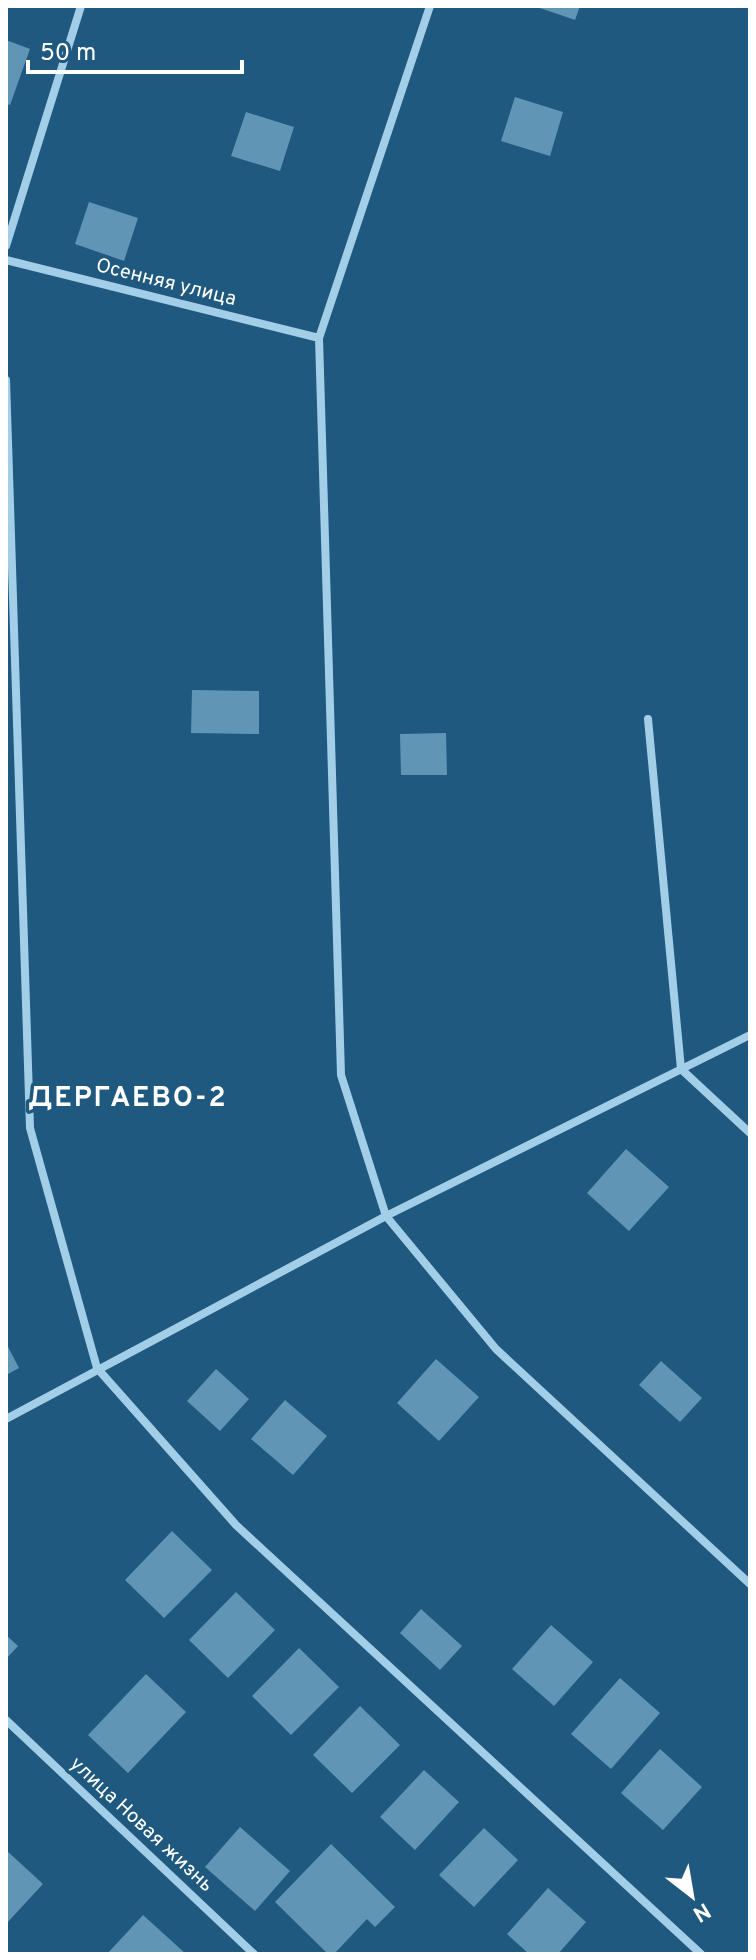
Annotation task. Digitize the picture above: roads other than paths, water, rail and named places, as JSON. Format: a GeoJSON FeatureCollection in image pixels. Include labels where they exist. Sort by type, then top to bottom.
{"type":"FeatureCollection","features":[{"type":"Feature","properties":{"kind":"street"},"geometry":{"type":"LineString","coordinates":[[6,246],[81,6]]}},
{"type":"Feature","properties":{"kind":"street"},"geometry":{"type":"LineString","coordinates":[[430,6],[319,338],[341,1075],[386,1216],[496,1349],[750,1584]]}},
{"type":"Feature","properties":{"kind":"street","name":"Осенняя улица"},"geometry":{"type":"LineString","coordinates":[[6,260],[319,338]]}},
{"type":"Feature","properties":{"kind":"street"},"geometry":{"type":"LineString","coordinates":[[6,380],[30,1128],[97,1368],[236,1525],[701,1954]]}},
{"type":"Feature","properties":{"kind":"street"},"geometry":{"type":"LineString","coordinates":[[648,719],[681,1069],[750,1133]]}},
{"type":"Feature","properties":{"kind":"street"},"geometry":{"type":"LineString","coordinates":[[6,1419],[386,1216],[750,1035]]}},
{"type":"Feature","properties":{"kind":"street","name":"улица Новая жизнь"},"geometry":{"type":"LineString","coordinates":[[6,1720],[254,1954]]}},
{"type":"Feature","properties":{"kind":"district","name":"ДЕРГАЕВО-2"},"geometry":{"type":"Point","coordinates":[128,1099]}}]}
